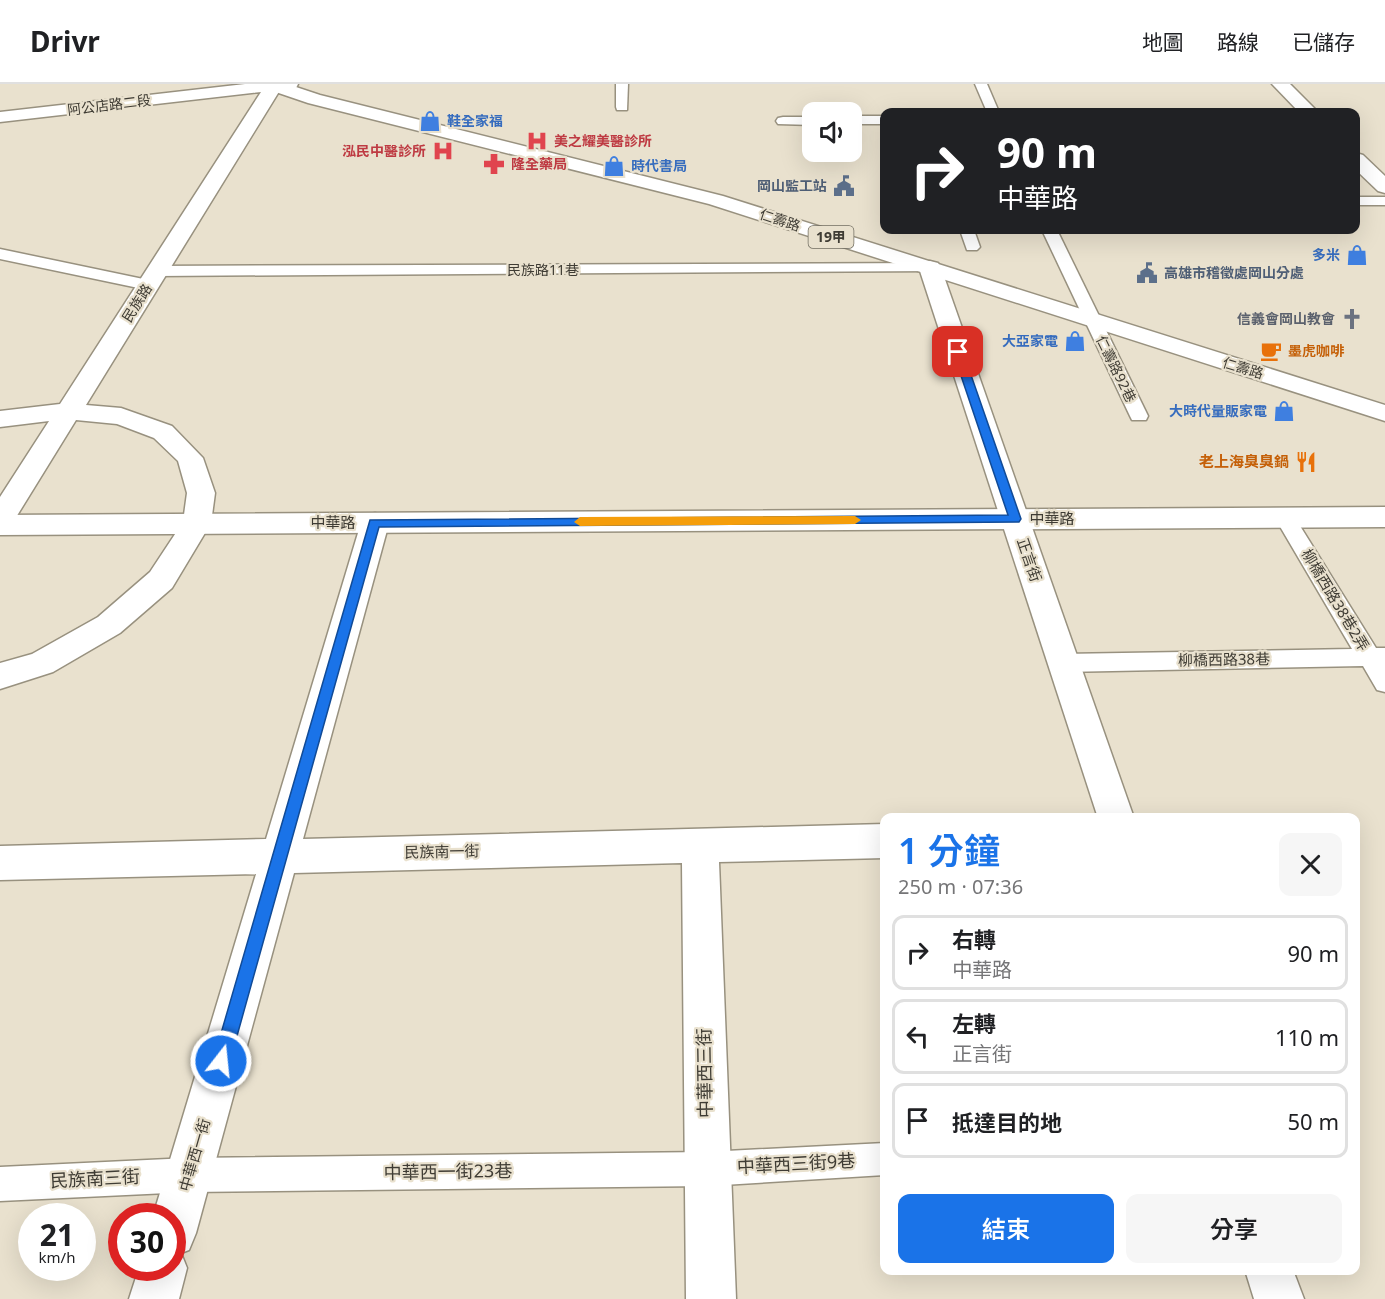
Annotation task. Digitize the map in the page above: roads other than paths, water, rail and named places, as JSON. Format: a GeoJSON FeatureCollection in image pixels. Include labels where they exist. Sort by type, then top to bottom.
{"type":"FeatureCollection","features":[{"type":"Feature","properties":{"kind":"street","name":"阿公店路二段"},"geometry":{"type":"LineString","coordinates":[[0,104],[64,94],[166,84]]}},
{"type":"Feature","properties":{"kind":"street","name":"阿公店路二段"},"geometry":{"type":"LineString","coordinates":[[0,117],[278,84]]}},
{"type":"Feature","properties":{"kind":"street","name":"仁壽路"},"geometry":{"type":"LineString","coordinates":[[278,84],[314,99],[716,200],[1385,413]]}},
{"type":"Feature","properties":{"kind":"street","name":"民族路"},"geometry":{"type":"LineString","coordinates":[[0,522],[278,84]]}},
{"type":"Feature","properties":{"kind":"street"},"geometry":{"type":"LineString","coordinates":[[1280,84],[1305,108]]}},
{"type":"Feature","properties":{"kind":"street"},"geometry":{"type":"LineString","coordinates":[[0,117],[64,94]]}},
{"type":"Feature","properties":{"kind":"street"},"geometry":{"type":"LineString","coordinates":[[1360,163],[1385,188]]}},
{"type":"Feature","properties":{"kind":"street","name":"正言街"},"geometry":{"type":"LineString","coordinates":[[930,268],[1114,813]]}},
{"type":"Feature","properties":{"kind":"street"},"geometry":{"type":"LineString","coordinates":[[0,419],[69,411],[121,416],[163,432],[190,458],[201,493],[197,524],[161,580],[109,625],[42,663],[0,676]]}},
{"type":"Feature","properties":{"kind":"street","name":"中華路"},"geometry":{"type":"LineString","coordinates":[[0,522],[197,524],[1385,517]]}},
{"type":"Feature","properties":{"kind":"street","name":"中華西一街"},"geometry":{"type":"LineString","coordinates":[[181,1203],[375,523]]}},
{"type":"Feature","properties":{"kind":"street","name":"民族南一街"},"geometry":{"type":"LineString","coordinates":[[0,863],[880,841]]}},
{"type":"Feature","properties":{"kind":"street","name":"中華西三街"},"geometry":{"type":"LineString","coordinates":[[699,846],[711,1299]]}},
{"type":"Feature","properties":{"kind":"street"},"geometry":{"type":"LineString","coordinates":[[1271,1275],[1279,1299]]}},
{"type":"Feature","properties":{"kind":"street"},"geometry":{"type":"LineString","coordinates":[[154,1299],[159,1281]]}},
{"type":"Feature","properties":{"kind":"lane"},"geometry":{"type":"LineString","coordinates":[[622,84],[622,107]]}},
{"type":"Feature","properties":{"kind":"lane"},"geometry":{"type":"LineString","coordinates":[[981,84],[991,108]]}},
{"type":"Feature","properties":{"kind":"lane"},"geometry":{"type":"LineString","coordinates":[[862,120],[880,120]]}},
{"type":"Feature","properties":{"kind":"lane"},"geometry":{"type":"LineString","coordinates":[[783,121],[802,121]]}},
{"type":"Feature","properties":{"kind":"lane"},"geometry":{"type":"LineString","coordinates":[[1360,201],[1385,201]]}},
{"type":"Feature","properties":{"kind":"lane"},"geometry":{"type":"LineString","coordinates":[[968,234],[972,247]]}},
{"type":"Feature","properties":{"kind":"lane","name":"仁壽路92巷"},"geometry":{"type":"LineString","coordinates":[[1051,234],[1139,416]]}},
{"type":"Feature","properties":{"kind":"lane","name":"民族路11巷"},"geometry":{"type":"LineString","coordinates":[[0,254],[153,278],[930,268]]}},
{"type":"Feature","properties":{"kind":"lane","name":"柳橋西路38巷2弄"},"geometry":{"type":"LineString","coordinates":[[1284,518],[1377,657],[1385,683]]}},
{"type":"Feature","properties":{"kind":"lane","name":"柳橋西路38巷"},"geometry":{"type":"LineString","coordinates":[[1063,663],[1377,657]]}},
{"type":"Feature","properties":{"kind":"lane","name":"中華西三街9巷"},"geometry":{"type":"LineString","coordinates":[[707,1169],[880,1159]]}},
{"type":"Feature","properties":{"kind":"lane","name":"中華西一街23巷"},"geometry":{"type":"LineString","coordinates":[[189,1175],[707,1169]]}},
{"type":"Feature","properties":{"kind":"lane","name":"民族南三街"},"geometry":{"type":"LineString","coordinates":[[0,1184],[189,1175]]}},
{"type":"Feature","properties":{"kind":"place","name":"鞋全家福"},"geometry":{"type":"Point","coordinates":[430,121]}},
{"type":"Feature","properties":{"kind":"place","name":"美之耀美醫診所"},"geometry":{"type":"Point","coordinates":[537,141]}},
{"type":"Feature","properties":{"kind":"place","name":"泓民中醫診所"},"geometry":{"type":"Point","coordinates":[443,151]}},
{"type":"Feature","properties":{"kind":"place","name":"隆全藥局"},"geometry":{"type":"Point","coordinates":[494,164]}},
{"type":"Feature","properties":{"kind":"place","name":"時代書局"},"geometry":{"type":"Point","coordinates":[614,166]}},
{"type":"Feature","properties":{"kind":"place","name":"岡山監工站"},"geometry":{"type":"Point","coordinates":[844,186]}},
{"type":"Feature","properties":{"kind":"place","name":"多米"},"geometry":{"type":"Point","coordinates":[1357,255]}},
{"type":"Feature","properties":{"kind":"place","name":"高雄市稽徵處岡山分處"},"geometry":{"type":"Point","coordinates":[1147,273]}},
{"type":"Feature","properties":{"kind":"place","name":"信義會岡山教會"},"geometry":{"type":"Point","coordinates":[1352,319]}},
{"type":"Feature","properties":{"kind":"place","name":"大亞家電"},"geometry":{"type":"Point","coordinates":[1075,341]}},
{"type":"Feature","properties":{"kind":"place","name":"墨虎咖啡"},"geometry":{"type":"Point","coordinates":[1271,351]}},
{"type":"Feature","properties":{"kind":"place","name":"大時代量販家電"},"geometry":{"type":"Point","coordinates":[1284,411]}},
{"type":"Feature","properties":{"kind":"place","name":"老上海臭臭鍋"},"geometry":{"type":"Point","coordinates":[1306,462]}}]}
